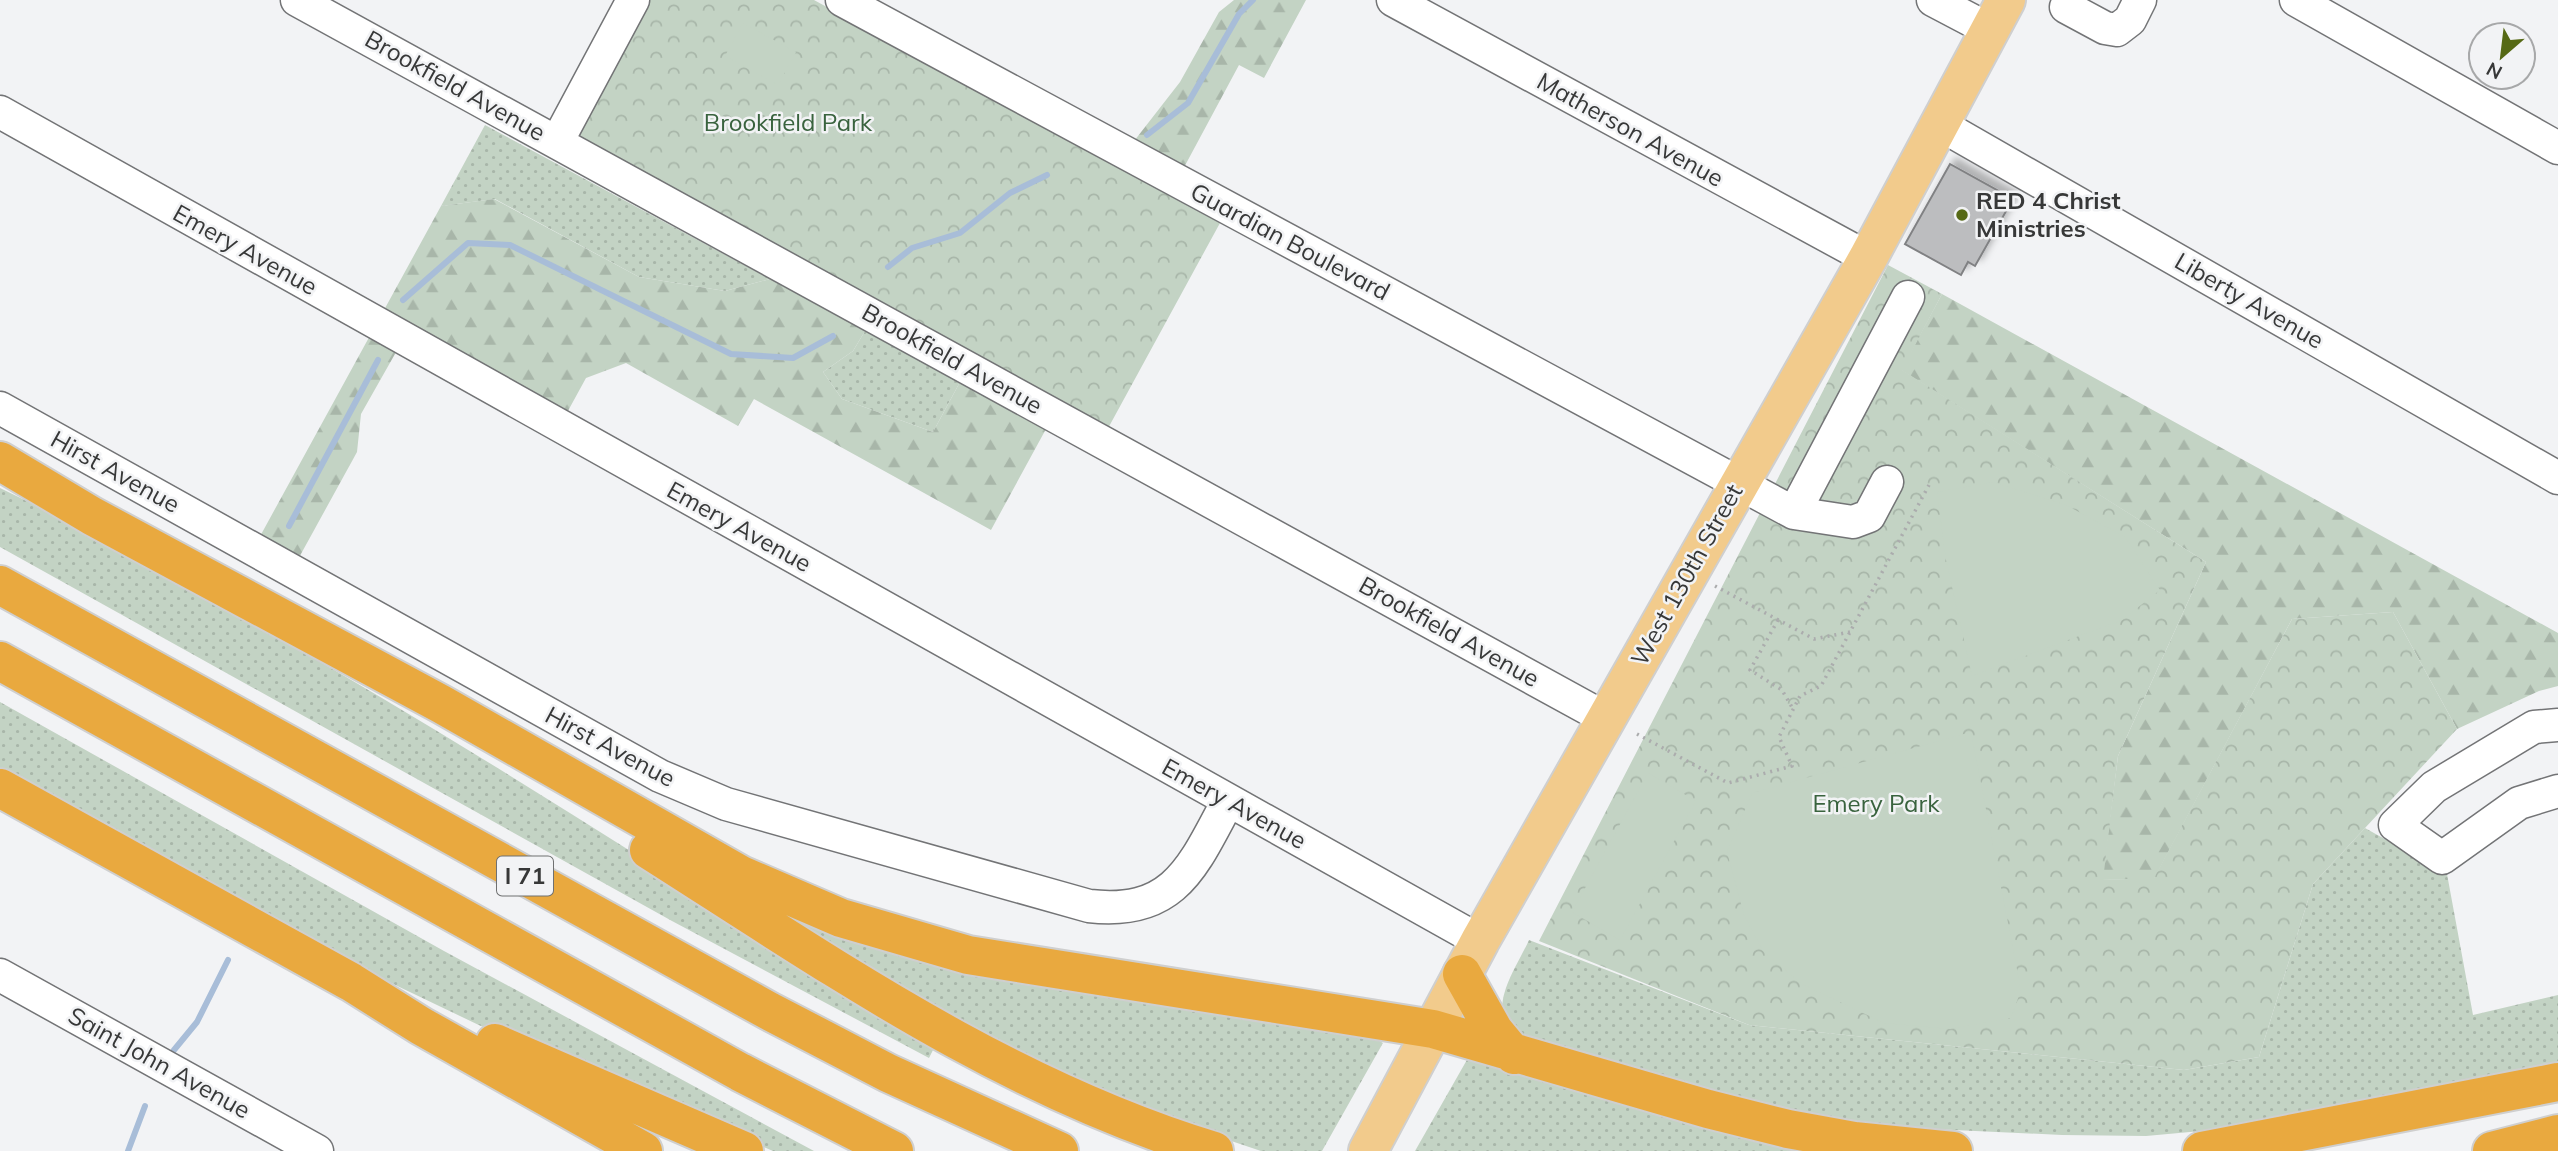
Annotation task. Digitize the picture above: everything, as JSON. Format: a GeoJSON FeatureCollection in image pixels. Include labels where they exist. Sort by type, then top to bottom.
{"type":"FeatureCollection","features":[{"type":"Feature","properties":{"kind":"highway"},"geometry":{"type":"LineString","coordinates":[[0,461],[92,516],[440,704],[741,874],[841,918],[898,937],[968,955],[1433,1029],[1514,1055],[1788,1129],[1854,1141],[1953,1151]]}},
{"type":"Feature","properties":{"kind":"highway"},"geometry":{"type":"LineString","coordinates":[[0,474],[92,516]]}},
{"type":"Feature","properties":{"kind":"highway","name":"I 71"},"geometry":{"type":"LineString","coordinates":[[0,585],[769,1011],[900,1079],[1059,1151]]}},
{"type":"Feature","properties":{"kind":"highway"},"geometry":{"type":"LineString","coordinates":[[304,632],[939,1032],[1062,1094],[1128,1122],[1214,1151]]}},
{"type":"Feature","properties":{"kind":"highway","name":"I 71"},"geometry":{"type":"LineString","coordinates":[[0,661],[729,1066],[894,1151]]}},
{"type":"Feature","properties":{"kind":"highway"},"geometry":{"type":"LineString","coordinates":[[0,788],[351,982],[421,1026],[643,1151]]}},
{"type":"Feature","properties":{"kind":"highway"},"geometry":{"type":"LineString","coordinates":[[1471,957],[1494,1031],[1514,1055]]}},
{"type":"Feature","properties":{"kind":"highway"},"geometry":{"type":"LineString","coordinates":[[351,982],[744,1151]]}},
{"type":"Feature","properties":{"kind":"highway"},"geometry":{"type":"LineString","coordinates":[[2192,1151],[2558,1082]]}},
{"type":"Feature","properties":{"kind":"highway"},"geometry":{"type":"LineString","coordinates":[[2492,1151],[2558,1134]]}},
{"type":"Feature","properties":{"kind":"main road","name":"West 130th Street"},"geometry":{"type":"LineString","coordinates":[[1368,1151],[1471,957],[1622,727],[1737,485],[1868,258],[1998,15]]}},
{"type":"Feature","properties":{"kind":"street","name":"Brookfield Avenue"},"geometry":{"type":"LineString","coordinates":[[297,0],[1622,727]]}},
{"type":"Feature","properties":{"kind":"street"},"geometry":{"type":"LineString","coordinates":[[558,142],[633,0]]}},
{"type":"Feature","properties":{"kind":"street","name":"Guardian Boulevard"},"geometry":{"type":"LineString","coordinates":[[842,0],[1737,485],[1794,513],[1853,522],[1869,516],[1887,482]]}},
{"type":"Feature","properties":{"kind":"street","name":"Matherson Avenue"},"geometry":{"type":"LineString","coordinates":[[1393,0],[1868,258]]}},
{"type":"Feature","properties":{"kind":"street"},"geometry":{"type":"LineString","coordinates":[[1933,0],[1998,15]]}},
{"type":"Feature","properties":{"kind":"street"},"geometry":{"type":"LineString","coordinates":[[2066,6],[2105,28],[2117,30],[2130,20],[2140,0]]}},
{"type":"Feature","properties":{"kind":"street"},"geometry":{"type":"LineString","coordinates":[[2296,0],[2558,148]]}},
{"type":"Feature","properties":{"kind":"street","name":"Emery Avenue"},"geometry":{"type":"LineString","coordinates":[[0,112],[1228,801],[1471,957]]}},
{"type":"Feature","properties":{"kind":"street","name":"Liberty Avenue"},"geometry":{"type":"LineString","coordinates":[[1939,124],[2558,478]]}},
{"type":"Feature","properties":{"kind":"street"},"geometry":{"type":"LineString","coordinates":[[1794,513],[1908,297]]}},
{"type":"Feature","properties":{"kind":"street","name":"Hirst Avenue"},"geometry":{"type":"LineString","coordinates":[[0,408],[660,776],[726,804],[1089,906],[1114,909],[1146,902],[1169,890],[1191,871],[1228,801]]}},
{"type":"Feature","properties":{"kind":"street"},"geometry":{"type":"LineString","coordinates":[[2558,726],[2534,727],[2434,787],[2395,825],[2442,858],[2519,803],[2558,791]]}},
{"type":"Feature","properties":{"kind":"street","name":"Saint John Avenue"},"geometry":{"type":"LineString","coordinates":[[0,975],[317,1151]]}},
{"type":"Feature","properties":{"kind":"path"},"geometry":{"type":"LineString","coordinates":[[1622,727],[1728,783],[1792,766],[1779,737],[1800,696],[1821,686],[1929,485]]}},
{"type":"Feature","properties":{"kind":"path"},"geometry":{"type":"LineString","coordinates":[[1712,584],[1814,639],[1850,632]]}},
{"type":"Feature","properties":{"kind":"path"},"geometry":{"type":"LineString","coordinates":[[1778,620],[1750,670],[1782,690],[1793,709]]}},
{"type":"Feature","properties":{"kind":"green space","name":"Brookfield Park"},"geometry":{"type":"Polygon","coordinates":[[[644,0],[814,0],[1220,223],[1106,432],[568,140],[644,0]]]}},
{"type":"Feature","properties":{"kind":"green space"},"geometry":{"type":"Polygon","coordinates":[[[1234,0],[1306,0],[1264,78],[1239,65],[1181,173],[1131,145],[1180,82],[1219,12],[1234,0]]]}},
{"type":"Feature","properties":{"kind":"green space"},"geometry":{"type":"Polygon","coordinates":[[[743,23],[796,52],[778,85],[725,56],[743,23]]]}},
{"type":"Feature","properties":{"kind":"green space"},"geometry":{"type":"Polygon","coordinates":[[[485,125],[770,279],[725,291],[639,277],[495,199],[441,206],[485,125]]]}},
{"type":"Feature","properties":{"kind":"green space"},"geometry":{"type":"Polygon","coordinates":[[[494,199],[639,277],[725,291],[770,279],[865,331],[853,351],[823,372],[842,399],[933,432],[960,382],[1046,429],[991,530],[754,399],[738,426],[626,363],[586,378],[563,420],[408,331],[361,414],[357,452],[296,563],[258,540],[441,206],[494,199]]]}},
{"type":"Feature","properties":{"kind":"green space","name":"Emery Park"},"geometry":{"type":"Polygon","coordinates":[[[1888,265],[1942,294],[1902,370],[2206,562],[2118,756],[2103,880],[2154,878],[2292,619],[2393,612],[2457,729],[2313,884],[2259,1057],[2184,1070],[1749,1025],[1539,941],[1888,265]]]}},
{"type":"Feature","properties":{"kind":"green space"},"geometry":{"type":"Polygon","coordinates":[[[1942,294],[2558,633],[2558,686],[2539,691],[2457,729],[2393,612],[2292,619],[2154,879],[2102,880],[2118,756],[2206,562],[1901,370],[1942,294]]]}},
{"type":"Feature","properties":{"kind":"green space"},"geometry":{"type":"Polygon","coordinates":[[[865,331],[960,382],[933,432],[842,399],[823,372],[853,351],[865,331]]]}},
{"type":"Feature","properties":{"kind":"green space"},"geometry":{"type":"Polygon","coordinates":[[[1993,482],[2066,505],[2125,537],[2160,590],[2122,620],[1972,676],[1946,560],[1937,492],[1993,482]]]}},
{"type":"Feature","properties":{"kind":"green space"},"geometry":{"type":"Polygon","coordinates":[[[0,488],[203,595],[439,732],[688,887],[935,1046],[929,1058],[672,921],[0,547],[0,488]]]}},
{"type":"Feature","properties":{"kind":"green space"},"geometry":{"type":"Polygon","coordinates":[[[0,702],[444,951],[814,1151],[773,1151],[508,1039],[320,949],[0,772],[0,702]]]}},
{"type":"Feature","properties":{"kind":"green space"},"geometry":{"type":"Polygon","coordinates":[[[1971,732],[2021,990],[2011,1018],[1950,1029],[1884,1023],[1802,984],[1763,951],[1744,915],[1727,852],[1752,793],[1971,732]]]}},
{"type":"Feature","properties":{"kind":"green space"},"geometry":{"type":"Polygon","coordinates":[[[1648,773],[1696,801],[1620,940],[1572,912],[1648,773]]]}},
{"type":"Feature","properties":{"kind":"green space"},"geometry":{"type":"Polygon","coordinates":[[[2365,828],[2447,874],[2473,1015],[2558,995],[2558,1066],[2223,1129],[2146,1136],[2062,1135],[1868,1126],[1724,1094],[1531,1044],[1509,1027],[1504,1018],[1504,995],[1529,940],[1749,1025],[2184,1070],[2259,1057],[2313,884],[2365,828]]]}},
{"type":"Feature","properties":{"kind":"green space"},"geometry":{"type":"Polygon","coordinates":[[[667,842],[793,911],[1362,1031],[1383,1043],[1322,1151],[1261,1151],[1106,1099],[938,1017],[667,842]]]}},
{"type":"Feature","properties":{"kind":"green space"},"geometry":{"type":"Polygon","coordinates":[[[1468,1058],[1818,1151],[1415,1151],[1468,1058]]]}},
{"type":"Feature","properties":{"kind":"building","name":"RED 4 Christ Ministries"},"geometry":{"type":"Polygon","coordinates":[[[1950,164],[2013,199],[1975,266],[1968,262],[1961,275],[1905,244],[1950,164]]]}},
{"type":"Feature","properties":{"kind":"waterway"},"geometry":{"type":"LineString","coordinates":[[1147,135],[1188,103],[1239,14],[1253,0]]}},
{"type":"Feature","properties":{"kind":"waterway"},"geometry":{"type":"LineString","coordinates":[[888,267],[912,248],[960,233],[1010,193],[1047,175]]}},
{"type":"Feature","properties":{"kind":"waterway"},"geometry":{"type":"LineString","coordinates":[[403,300],[468,243],[510,245],[731,354],[793,358],[833,336]]}},
{"type":"Feature","properties":{"kind":"waterway"},"geometry":{"type":"LineString","coordinates":[[289,526],[378,360]]}},
{"type":"Feature","properties":{"kind":"waterway"},"geometry":{"type":"LineString","coordinates":[[174,1050],[197,1022],[228,960]]}},
{"type":"Feature","properties":{"kind":"waterway"},"geometry":{"type":"LineString","coordinates":[[128,1151],[145,1106]]}},
{"type":"Feature","properties":{"kind":"place","name":"RED 4 Christ Ministries"},"geometry":{"type":"Point","coordinates":[1962,215]}}]}
